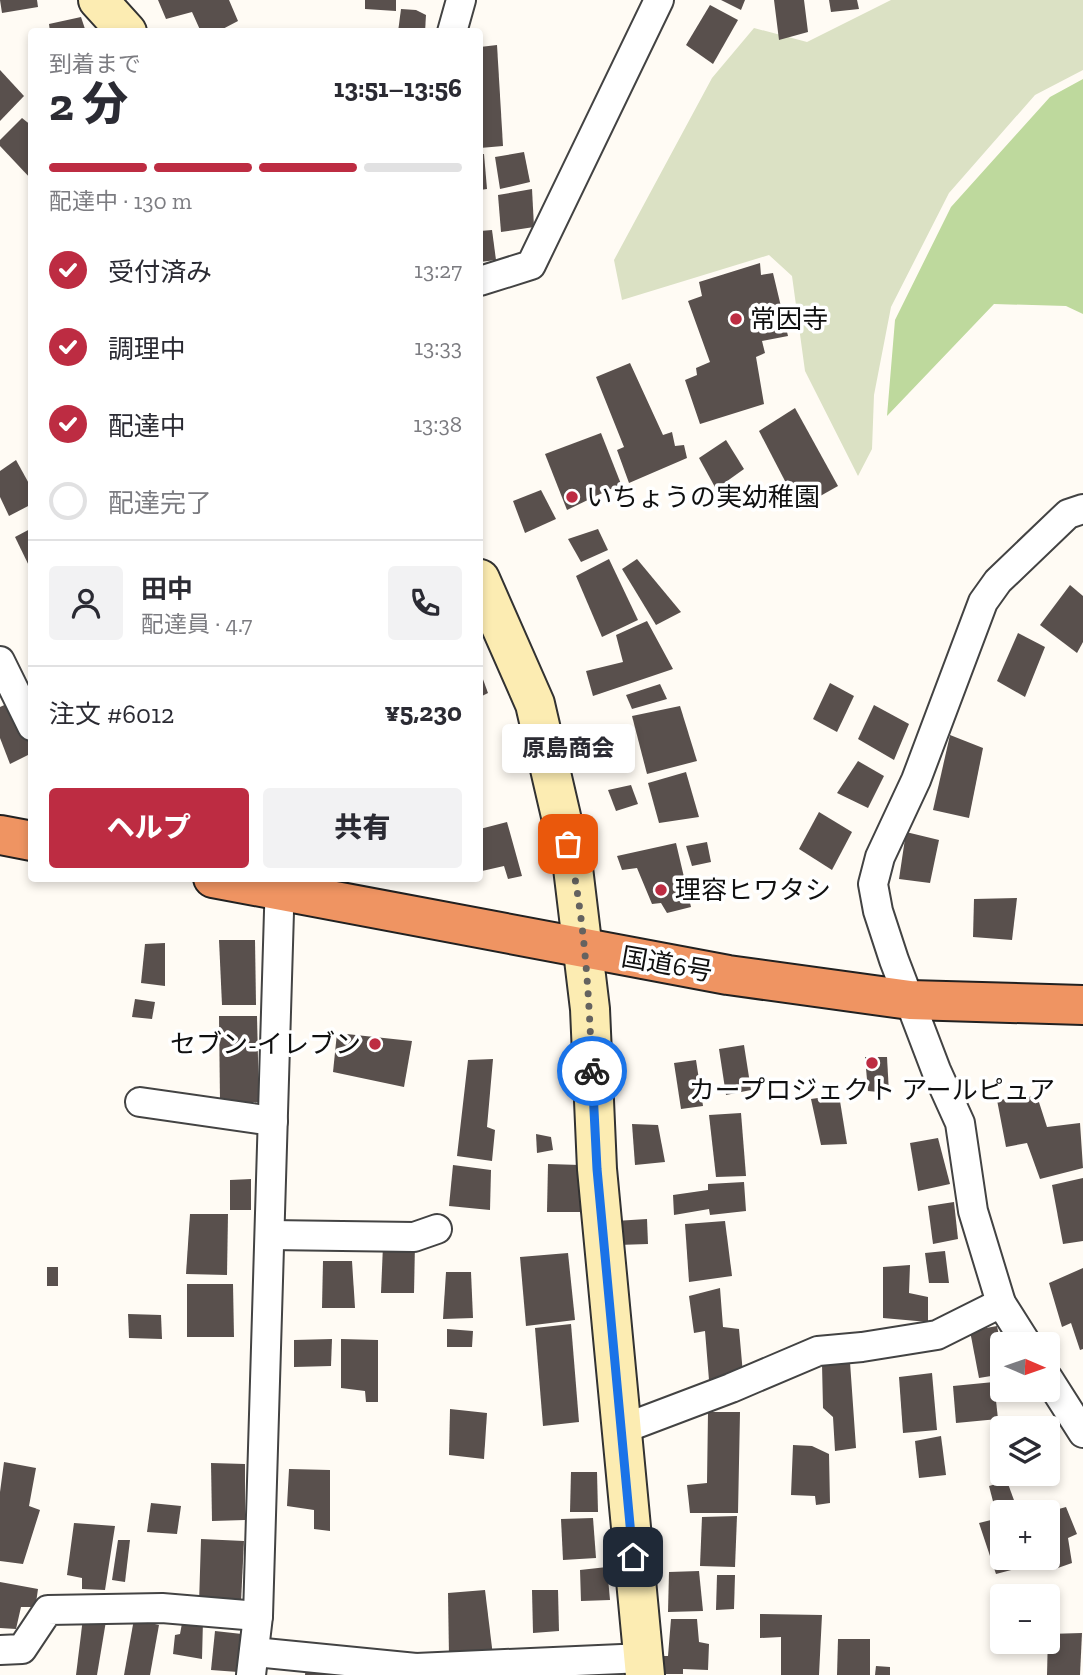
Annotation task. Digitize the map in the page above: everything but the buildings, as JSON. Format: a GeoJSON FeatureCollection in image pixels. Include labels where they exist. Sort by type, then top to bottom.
{"type":"FeatureCollection","features":[{"type":"Feature","properties":{"kind":"highway"},"geometry":{"type":"LineString","coordinates":[[0,835],[28,840]]}},
{"type":"Feature","properties":{"kind":"highway","name":"国道6号"},"geometry":{"type":"LineString","coordinates":[[252,882],[280,885],[583,949],[728,975],[910,1000],[1083,1005]]}},
{"type":"Feature","properties":{"kind":"street"},"geometry":{"type":"LineString","coordinates":[[98,0],[123,28]]}},
{"type":"Feature","properties":{"kind":"street"},"geometry":{"type":"LineString","coordinates":[[453,28],[461,0]]}},
{"type":"Feature","properties":{"kind":"street"},"geometry":{"type":"LineString","coordinates":[[483,281],[531,265],[659,0]]}},
{"type":"Feature","properties":{"kind":"street"},"geometry":{"type":"LineString","coordinates":[[1019,1332],[1001,1303],[973,1211],[960,1124],[910,1000],[878,911],[873,884],[880,857],[916,780],[983,603],[998,581],[1068,514],[1083,509]]}},
{"type":"Feature","properties":{"kind":"street"},"geometry":{"type":"LineString","coordinates":[[280,885],[258,1616],[252,1663],[416,1668],[644,1667],[597,1169],[590,1009],[573,868],[535,704],[488,624],[483,596]]}},
{"type":"Feature","properties":{"kind":"street"},"geometry":{"type":"LineString","coordinates":[[0,661],[28,718]]}},
{"type":"Feature","properties":{"kind":"street"},"geometry":{"type":"LineString","coordinates":[[140,1102],[273,1121]]}},
{"type":"Feature","properties":{"kind":"street"},"geometry":{"type":"LineString","coordinates":[[270,1235],[414,1237],[436,1229]]}},
{"type":"Feature","properties":{"kind":"street"},"geometry":{"type":"LineString","coordinates":[[620,1430],[731,1388],[818,1351],[937,1335],[1001,1303]]}},
{"type":"Feature","properties":{"kind":"street"},"geometry":{"type":"LineString","coordinates":[[1060,1397],[1083,1433]]}},
{"type":"Feature","properties":{"kind":"street"},"geometry":{"type":"LineString","coordinates":[[0,1650],[22,1649],[48,1610],[162,1608],[258,1616]]}},
{"type":"Feature","properties":{"kind":"green space"},"geometry":{"type":"Polygon","coordinates":[[[891,0],[1083,0],[1083,70],[1035,95],[949,193],[891,307],[874,395],[872,449],[858,476],[805,371],[792,276],[769,255],[622,300],[614,260],[712,78],[754,28],[807,42],[891,0]]]}},
{"type":"Feature","properties":{"kind":"green space"},"geometry":{"type":"Polygon","coordinates":[[[1083,79],[1083,314],[1066,306],[994,304],[887,416],[895,320],[951,207],[1050,97],[1083,79]]]}},
{"type":"Feature","properties":{"kind":"way so far"},"geometry":{"type":"LineString","coordinates":[[568,844],[590,1009],[592,1071]]}},
{"type":"Feature","properties":{"kind":"place","name":"常因寺"},"geometry":{"type":"Point","coordinates":[736,319]}},
{"type":"Feature","properties":{"kind":"place","name":"いちょうの実幼稚園"},"geometry":{"type":"Point","coordinates":[572,497]}},
{"type":"Feature","properties":{"kind":"place","name":"原島商会"},"geometry":{"type":"Point","coordinates":[568,844]}},
{"type":"Feature","properties":{"kind":"place","name":"理容ヒワタシ"},"geometry":{"type":"Point","coordinates":[661,890]}},
{"type":"Feature","properties":{"kind":"place","name":"セブン-イレブン"},"geometry":{"type":"Point","coordinates":[375,1044]}},
{"type":"Feature","properties":{"kind":"place","name":"カープロジェクト アールピュア"},"geometry":{"type":"Point","coordinates":[872,1063]}},
{"type":"Feature","properties":{"kind":"route"},"geometry":{"type":"LineString","coordinates":[[592,1071],[597,1169],[633,1557]]}}]}
